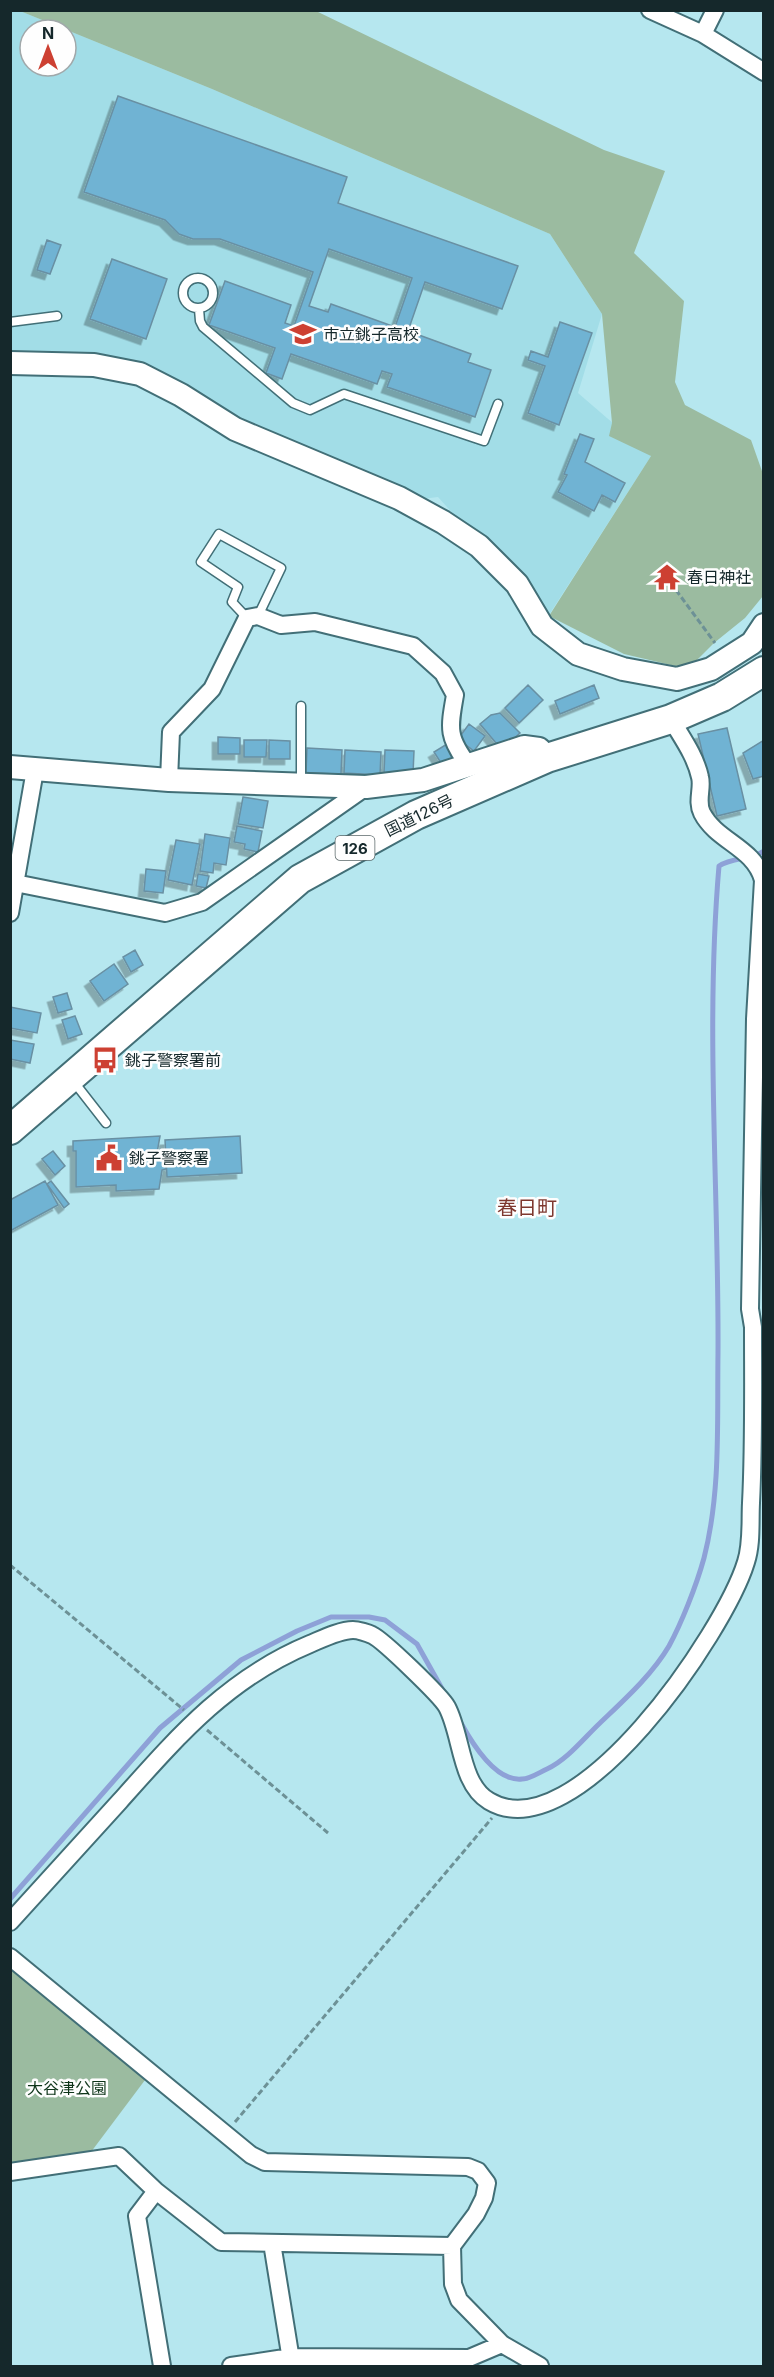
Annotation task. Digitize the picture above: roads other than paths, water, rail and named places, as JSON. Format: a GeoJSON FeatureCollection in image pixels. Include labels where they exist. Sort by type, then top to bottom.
{"type":"FeatureCollection","features":[{"type":"Feature","properties":{"kind":"highway","name":"国道126号"},"geometry":{"type":"LineString","coordinates":[[10,1130],[300,879],[416,815],[547,758],[671,719],[722,697],[764,671]]}},
{"type":"Feature","properties":{"kind":"street"},"geometry":{"type":"LineString","coordinates":[[650,10],[703,34],[764,72]]}},
{"type":"Feature","properties":{"kind":"street"},"geometry":{"type":"LineString","coordinates":[[703,34],[715,10]]}},
{"type":"Feature","properties":{"kind":"street"},"geometry":{"type":"LineString","coordinates":[[10,363],[94,364],[140,374],[182,394],[235,429],[399,498],[479,546],[517,585],[542,626],[578,654],[623,669],[676,679],[711,669],[752,642],[764,625]]}},
{"type":"Feature","properties":{"kind":"street"},"geometry":{"type":"LineString","coordinates":[[169,780],[171,732],[212,689],[253,617],[281,625],[315,622],[413,646],[443,673],[455,695],[449,728],[458,752],[469,766]]}},
{"type":"Feature","properties":{"kind":"street"},"geometry":{"type":"LineString","coordinates":[[10,1922],[177,1738],[237,1683],[280,1657],[351,1630],[373,1635],[433,1689],[447,1706],[470,1778],[485,1799],[501,1807],[516,1810],[559,1798],[582,1784],[619,1750],[681,1681],[708,1641],[746,1562],[758,1468],[753,1327],[757,1307],[756,1019],[763,880],[760,868],[747,853],[713,827],[702,813],[699,801],[701,779],[692,753],[671,719]]}},
{"type":"Feature","properties":{"kind":"street"},"geometry":{"type":"LineString","coordinates":[[10,767],[169,780],[366,787],[423,780],[524,747],[539,750],[547,758]]}},
{"type":"Feature","properties":{"kind":"street"},"geometry":{"type":"LineString","coordinates":[[10,913],[13,883],[35,770]]}},
{"type":"Feature","properties":{"kind":"street"},"geometry":{"type":"LineString","coordinates":[[13,883],[165,912],[202,902],[366,787]]}},
{"type":"Feature","properties":{"kind":"street"},"geometry":{"type":"LineString","coordinates":[[10,1957],[251,2155],[265,2162],[468,2168],[478,2171],[487,2183],[484,2198],[452,2246],[453,2284],[459,2300],[502,2344],[540,2367]]}},
{"type":"Feature","properties":{"kind":"street"},"geometry":{"type":"LineString","coordinates":[[10,2172],[119,2156],[156,2191],[221,2242],[452,2246]]}},
{"type":"Feature","properties":{"kind":"street"},"geometry":{"type":"LineString","coordinates":[[156,2191],[137,2216],[162,2367]]}},
{"type":"Feature","properties":{"kind":"street"},"geometry":{"type":"LineString","coordinates":[[272,2243],[292,2362]]}},
{"type":"Feature","properties":{"kind":"street"},"geometry":{"type":"LineString","coordinates":[[231,2367],[292,2362],[469,2358],[502,2344]]}},
{"type":"Feature","properties":{"kind":"lane"},"geometry":{"type":"LineString","coordinates":[[200,309],[200,321],[203,327],[293,403],[310,410],[344,394],[484,441],[498,404]]}},
{"type":"Feature","properties":{"kind":"lane"},"geometry":{"type":"LineString","coordinates":[[10,322],[57,316]]}},
{"type":"Feature","properties":{"kind":"lane"},"geometry":{"type":"LineString","coordinates":[[219,534],[280,567],[253,617],[232,602],[238,587],[201,562],[219,534]]}},
{"type":"Feature","properties":{"kind":"lane"},"geometry":{"type":"LineString","coordinates":[[301,706],[301,785]]}},
{"type":"Feature","properties":{"kind":"lane"},"geometry":{"type":"LineString","coordinates":[[70,1077],[106,1123]]}},
{"type":"Feature","properties":{"kind":"waterway"},"geometry":{"type":"LineString","coordinates":[[461,1723],[486,1760],[503,1774],[512,1778],[525,1779],[554,1765],[575,1748],[637,1687],[662,1657],[674,1637],[697,1581],[709,1533],[717,1456],[718,1292],[713,988],[719,866],[764,851]]}},
{"type":"Feature","properties":{"kind":"waterway"},"geometry":{"type":"LineString","coordinates":[[10,1899],[160,1728],[241,1660],[297,1631],[331,1617],[369,1617],[385,1620],[417,1644],[445,1694]]}},
{"type":"Feature","properties":{"kind":"place","name":"市立銚子高校"},"geometry":{"type":"Point","coordinates":[303,334]}},
{"type":"Feature","properties":{"kind":"place","name":"春日神社"},"geometry":{"type":"Point","coordinates":[667,577]}},
{"type":"Feature","properties":{"kind":"place","name":"銚子警察署前"},"geometry":{"type":"Point","coordinates":[105,1060]}},
{"type":"Feature","properties":{"kind":"place","name":"銚子警察署"},"geometry":{"type":"Point","coordinates":[109,1158]}},
{"type":"Feature","properties":{"kind":"district","name":"春日町"},"geometry":{"type":"Point","coordinates":[527,1208]}},
{"type":"Feature","properties":{"kind":"park label","name":"大谷津公園"},"geometry":{"type":"Point","coordinates":[67,2088]}}]}
